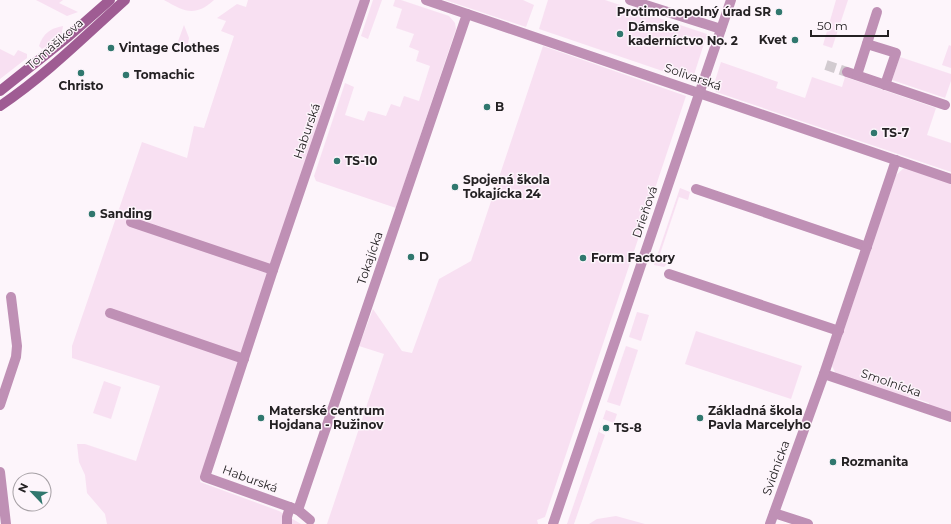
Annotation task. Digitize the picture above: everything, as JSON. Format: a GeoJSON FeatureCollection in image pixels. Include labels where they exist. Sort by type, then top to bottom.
{"type":"FeatureCollection","features":[{"type":"Feature","properties":{"kind":"main road","name":"Tomášikova"},"geometry":{"type":"LineString","coordinates":[[1,90],[69,36],[110,0]]}},
{"type":"Feature","properties":{"kind":"main road","name":"Tomášikova"},"geometry":{"type":"LineString","coordinates":[[0,106],[76,45],[125,0]]}},
{"type":"Feature","properties":{"kind":"street","name":"Haburská"},"geometry":{"type":"LineString","coordinates":[[310,520],[294,509],[205,477],[273,270],[365,0]]}},
{"type":"Feature","properties":{"kind":"street","name":"Solivarská"},"geometry":{"type":"LineString","coordinates":[[426,0],[951,178]]}},
{"type":"Feature","properties":{"kind":"street"},"geometry":{"type":"LineString","coordinates":[[630,0],[721,29]]}},
{"type":"Feature","properties":{"kind":"street","name":"Drieňová"},"geometry":{"type":"LineString","coordinates":[[553,524],[730,0]]}},
{"type":"Feature","properties":{"kind":"street"},"geometry":{"type":"LineString","coordinates":[[877,12],[867,44],[852,74],[945,105]]}},
{"type":"Feature","properties":{"kind":"street","name":"Tokajícka"},"geometry":{"type":"LineString","coordinates":[[287,524],[287,517],[294,509],[468,14]]}},
{"type":"Feature","properties":{"kind":"street"},"geometry":{"type":"LineString","coordinates":[[867,44],[896,53],[885,85]]}},
{"type":"Feature","properties":{"kind":"street","name":"Svidnícka"},"geometry":{"type":"LineString","coordinates":[[770,524],[824,374],[867,247],[899,161]]}},
{"type":"Feature","properties":{"kind":"street"},"geometry":{"type":"LineString","coordinates":[[696,189],[867,247]]}},
{"type":"Feature","properties":{"kind":"street"},"geometry":{"type":"LineString","coordinates":[[131,222],[273,270]]}},
{"type":"Feature","properties":{"kind":"street"},"geometry":{"type":"LineString","coordinates":[[669,274],[838,331]]}},
{"type":"Feature","properties":{"kind":"street"},"geometry":{"type":"LineString","coordinates":[[0,405],[16,357],[17,346],[11,297]]}},
{"type":"Feature","properties":{"kind":"street"},"geometry":{"type":"LineString","coordinates":[[110,313],[244,359]]}},
{"type":"Feature","properties":{"kind":"street","name":"Smolnícka"},"geometry":{"type":"LineString","coordinates":[[824,374],[951,417]]}},
{"type":"Feature","properties":{"kind":"street"},"geometry":{"type":"LineString","coordinates":[[0,472],[6,524]]}},
{"type":"Feature","properties":{"kind":"street"},"geometry":{"type":"LineString","coordinates":[[774,512],[808,524]]}},
{"type":"Feature","properties":{"kind":"shaded area"},"geometry":{"type":"Polygon","coordinates":[[[36,0],[63,0],[59,3],[78,12],[67,16],[36,0]]]}},
{"type":"Feature","properties":{"kind":"shaded area"},"geometry":{"type":"Polygon","coordinates":[[[164,0],[214,0],[201,9],[190,11],[184,10],[164,0]]]}},
{"type":"Feature","properties":{"kind":"shaded area"},"geometry":{"type":"Polygon","coordinates":[[[248,0],[360,0],[200,482],[279,511],[301,524],[107,524],[105,514],[87,493],[85,475],[79,462],[77,444],[85,444],[136,461],[160,386],[72,358],[72,346],[142,142],[187,158],[194,126],[204,128],[234,36],[221,31],[226,21],[217,18],[237,4],[246,7],[248,0]]]}},
{"type":"Feature","properties":{"kind":"shaded area"},"geometry":{"type":"Polygon","coordinates":[[[373,0],[382,0],[368,39],[361,36],[373,0]]]}},
{"type":"Feature","properties":{"kind":"shaded area"},"geometry":{"type":"Polygon","coordinates":[[[395,0],[401,0],[449,16],[455,23],[456,29],[396,208],[316,181],[314,176],[345,83],[354,87],[345,115],[364,121],[368,111],[386,116],[391,104],[400,107],[404,96],[419,101],[430,66],[416,61],[419,51],[409,47],[414,34],[396,28],[402,9],[393,6],[395,0]]]}},
{"type":"Feature","properties":{"kind":"shaded area"},"geometry":{"type":"Polygon","coordinates":[[[445,0],[523,0],[534,5],[526,27],[445,0]]]}},
{"type":"Feature","properties":{"kind":"shaded area"},"geometry":{"type":"Polygon","coordinates":[[[548,0],[605,0],[707,34],[692,81],[539,29],[548,0]]]}},
{"type":"Feature","properties":{"kind":"shaded area"},"geometry":{"type":"Polygon","coordinates":[[[836,0],[848,0],[832,48],[823,45],[836,0]]]}},
{"type":"Feature","properties":{"kind":"shaded area"},"geometry":{"type":"Polygon","coordinates":[[[184,25],[189,38],[188,44],[182,48],[176,47],[184,25]]]}},
{"type":"Feature","properties":{"kind":"shaded area"},"geometry":{"type":"Polygon","coordinates":[[[63,26],[61,37],[42,49],[39,46],[45,34],[55,28],[63,26]]]}},
{"type":"Feature","properties":{"kind":"shaded area"},"geometry":{"type":"Polygon","coordinates":[[[949,45],[951,46],[951,68],[942,65],[949,45]]]}},
{"type":"Feature","properties":{"kind":"shaded area"},"geometry":{"type":"Polygon","coordinates":[[[543,46],[686,96],[545,517],[537,520],[538,524],[327,524],[384,354],[359,346],[373,309],[402,351],[412,353],[439,279],[471,261],[543,46]]]}},
{"type":"Feature","properties":{"kind":"shaded area"},"geometry":{"type":"Polygon","coordinates":[[[0,49],[14,56],[18,50],[27,54],[27,58],[0,79],[0,49]]]}},
{"type":"Feature","properties":{"kind":"shaded area"},"geometry":{"type":"Polygon","coordinates":[[[900,57],[951,74],[951,81],[945,98],[892,80],[900,57]]]}},
{"type":"Feature","properties":{"kind":"shaded area"},"geometry":{"type":"Polygon","coordinates":[[[721,62],[778,82],[776,88],[805,98],[812,77],[842,87],[845,77],[936,108],[927,135],[951,143],[951,172],[716,92],[713,87],[721,62]]]}},
{"type":"Feature","properties":{"kind":"shaded area"},"geometry":{"type":"Polygon","coordinates":[[[904,168],[951,182],[951,414],[928,406],[929,403],[909,396],[908,399],[836,374],[832,366],[895,176],[904,168]]]}},
{"type":"Feature","properties":{"kind":"shaded area"},"geometry":{"type":"Polygon","coordinates":[[[680,188],[690,192],[688,200],[679,197],[658,260],[668,263],[664,267],[654,265],[680,188]]]}},
{"type":"Feature","properties":{"kind":"shaded area"},"geometry":{"type":"Polygon","coordinates":[[[637,312],[649,315],[641,341],[629,337],[637,312]]]}},
{"type":"Feature","properties":{"kind":"shaded area"},"geometry":{"type":"Polygon","coordinates":[[[696,331],[802,366],[791,399],[685,364],[696,331]]]}},
{"type":"Feature","properties":{"kind":"shaded area"},"geometry":{"type":"Polygon","coordinates":[[[626,346],[638,350],[620,406],[607,402],[626,346]]]}},
{"type":"Feature","properties":{"kind":"shaded area"},"geometry":{"type":"Polygon","coordinates":[[[104,381],[121,387],[111,419],[93,413],[104,381]]]}},
{"type":"Feature","properties":{"kind":"shaded area"},"geometry":{"type":"Polygon","coordinates":[[[606,410],[617,414],[614,423],[603,419],[599,432],[605,435],[574,524],[567,524],[606,410]]]}},
{"type":"Feature","properties":{"kind":"shaded area"},"geometry":{"type":"Polygon","coordinates":[[[616,516],[645,524],[589,524],[597,519],[616,516]]]}},
{"type":"Feature","properties":{"kind":"tunnel"},"geometry":{"type":"LineString","coordinates":[[826,65],[847,72]]}},
{"type":"Feature","properties":{"kind":"place","name":"Protimonopolný úrad SR"},"geometry":{"type":"Point","coordinates":[779,12]}},
{"type":"Feature","properties":{"kind":"place","name":"Dámske kaderníctvo No. 2"},"geometry":{"type":"Point","coordinates":[620,34]}},
{"type":"Feature","properties":{"kind":"place","name":"Kvet"},"geometry":{"type":"Point","coordinates":[795,40]}},
{"type":"Feature","properties":{"kind":"place","name":"Vintage Clothes"},"geometry":{"type":"Point","coordinates":[111,48]}},
{"type":"Feature","properties":{"kind":"place","name":"Christo"},"geometry":{"type":"Point","coordinates":[81,73]}},
{"type":"Feature","properties":{"kind":"place","name":"Tomachic"},"geometry":{"type":"Point","coordinates":[126,75]}},
{"type":"Feature","properties":{"kind":"place","name":"B"},"geometry":{"type":"Point","coordinates":[487,107]}},
{"type":"Feature","properties":{"kind":"place","name":"TS-7"},"geometry":{"type":"Point","coordinates":[874,133]}},
{"type":"Feature","properties":{"kind":"place","name":"TS-10"},"geometry":{"type":"Point","coordinates":[337,161]}},
{"type":"Feature","properties":{"kind":"place","name":"Spojená škola Tokajícka 24"},"geometry":{"type":"Point","coordinates":[455,187]}},
{"type":"Feature","properties":{"kind":"place","name":"Sanding"},"geometry":{"type":"Point","coordinates":[92,214]}},
{"type":"Feature","properties":{"kind":"place","name":"D"},"geometry":{"type":"Point","coordinates":[411,257]}},
{"type":"Feature","properties":{"kind":"place","name":"Form Factory"},"geometry":{"type":"Point","coordinates":[583,258]}},
{"type":"Feature","properties":{"kind":"place","name":"Materské centrum Hojdana - Ružinov"},"geometry":{"type":"Point","coordinates":[261,418]}},
{"type":"Feature","properties":{"kind":"place","name":"Základná škola Pavla Marcelyho"},"geometry":{"type":"Point","coordinates":[700,418]}},
{"type":"Feature","properties":{"kind":"place","name":"TS-8"},"geometry":{"type":"Point","coordinates":[606,428]}},
{"type":"Feature","properties":{"kind":"place","name":"Rozmanita"},"geometry":{"type":"Point","coordinates":[833,462]}}]}
